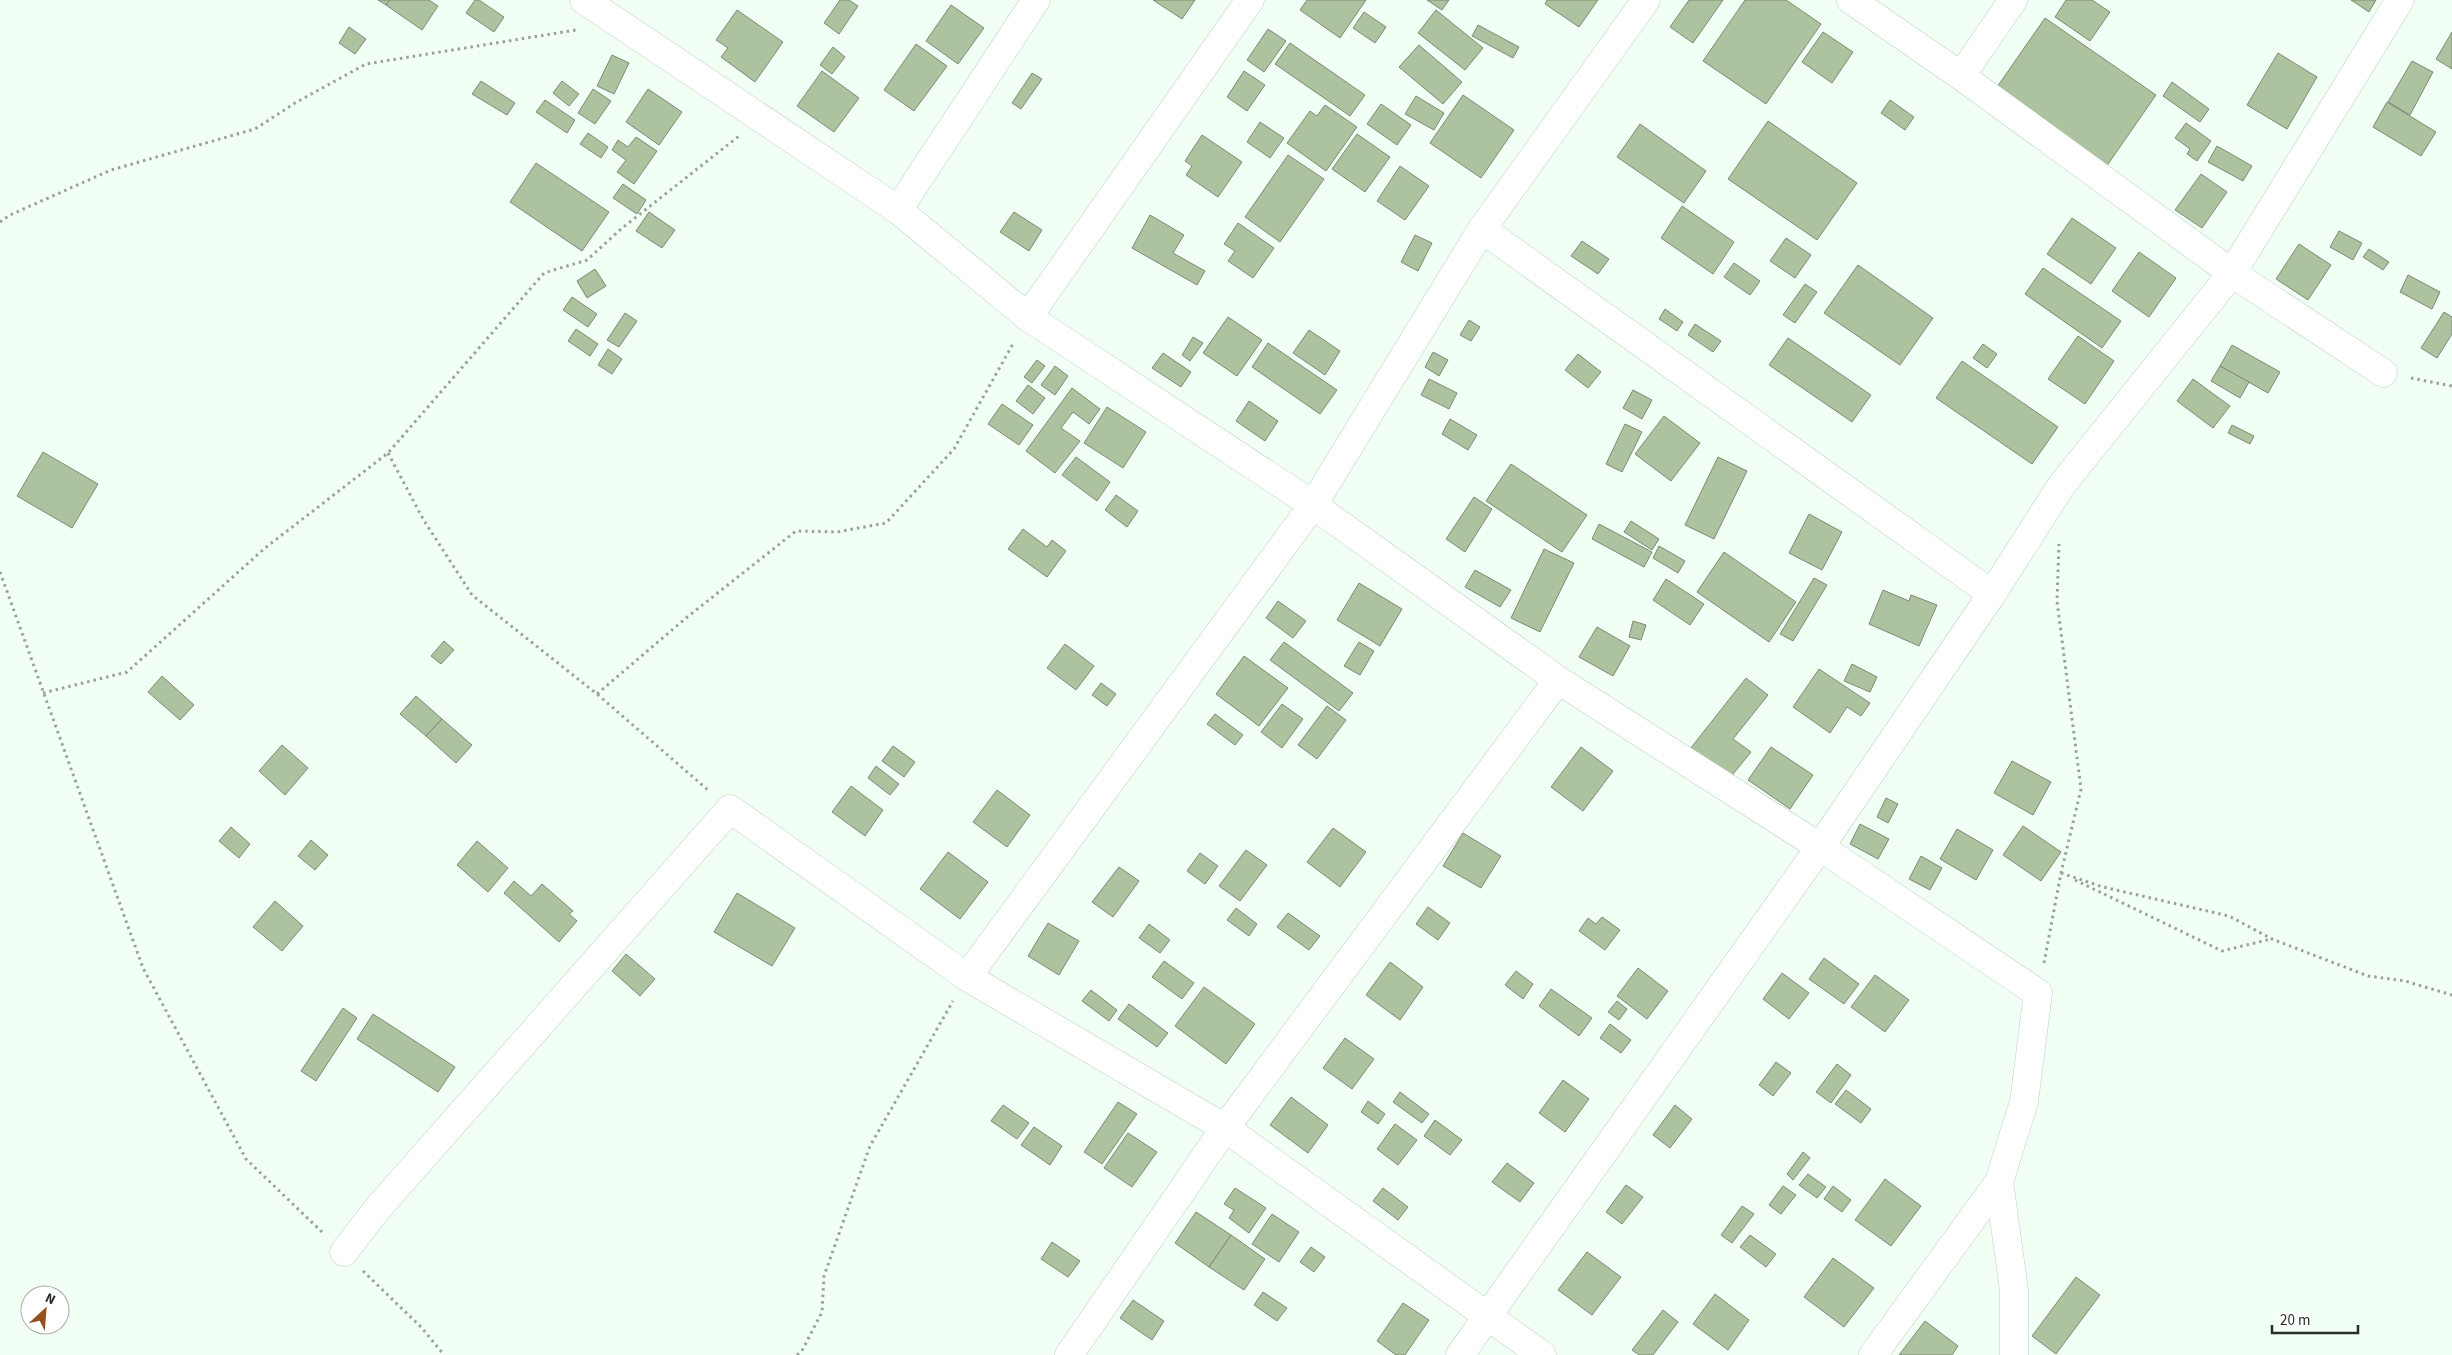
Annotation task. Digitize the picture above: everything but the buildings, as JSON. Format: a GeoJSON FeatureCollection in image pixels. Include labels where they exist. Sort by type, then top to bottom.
{"type":"FeatureCollection","features":[{"type":"Feature","properties":{"kind":"street"},"geometry":{"type":"LineString","coordinates":[[584,0],[898,210],[1028,317],[1313,504],[1558,680],[1820,847],[2038,993],[2024,1102],[1999,1182],[1873,1355]]}},
{"type":"Feature","properties":{"kind":"street"},"geometry":{"type":"LineString","coordinates":[[898,210],[1036,0]]}},
{"type":"Feature","properties":{"kind":"street"},"geometry":{"type":"LineString","coordinates":[[1028,317],[1250,0]]}},
{"type":"Feature","properties":{"kind":"street"},"geometry":{"type":"LineString","coordinates":[[968,977],[1313,504],[1482,229],[1646,0]]}},
{"type":"Feature","properties":{"kind":"street"},"geometry":{"type":"LineString","coordinates":[[1851,0],[1961,76],[2232,273],[2383,373]]}},
{"type":"Feature","properties":{"kind":"street"},"geometry":{"type":"LineString","coordinates":[[1961,76],[2013,0]]}},
{"type":"Feature","properties":{"kind":"street"},"geometry":{"type":"LineString","coordinates":[[1460,1355],[1820,847],[1992,594],[2061,486],[2232,273],[2400,0]]}},
{"type":"Feature","properties":{"kind":"street"},"geometry":{"type":"LineString","coordinates":[[1482,229],[1992,594]]}},
{"type":"Feature","properties":{"kind":"street"},"geometry":{"type":"LineString","coordinates":[[1069,1355],[1225,1128],[1558,680]]}},
{"type":"Feature","properties":{"kind":"street"},"geometry":{"type":"LineString","coordinates":[[344,1252],[378,1208],[730,809],[968,977],[1225,1128],[1542,1355]]}},
{"type":"Feature","properties":{"kind":"street"},"geometry":{"type":"LineString","coordinates":[[1999,1182],[2014,1290],[2014,1355]]}},
{"type":"Feature","properties":{"kind":"path"},"geometry":{"type":"LineString","coordinates":[[0,222],[10,215],[111,170],[255,129],[295,103],[366,64],[617,23]]}},
{"type":"Feature","properties":{"kind":"path"},"geometry":{"type":"LineString","coordinates":[[43,692],[127,672],[265,548],[388,453],[544,273],[587,260],[621,229],[728,146],[758,117]]}},
{"type":"Feature","properties":{"kind":"path"},"geometry":{"type":"LineString","coordinates":[[597,694],[686,618],[796,531],[837,532],[886,523],[954,449],[1028,317]]}},
{"type":"Feature","properties":{"kind":"path"},"geometry":{"type":"LineString","coordinates":[[2383,373],[2452,386]]}},
{"type":"Feature","properties":{"kind":"path"},"geometry":{"type":"LineString","coordinates":[[388,453],[423,519],[472,595],[597,694],[730,809]]}},
{"type":"Feature","properties":{"kind":"path"},"geometry":{"type":"LineString","coordinates":[[2038,993],[2061,873],[2081,789],[2058,601],[2060,534]]}},
{"type":"Feature","properties":{"kind":"path"},"geometry":{"type":"LineString","coordinates":[[0,572],[144,968],[246,1159],[422,1328],[444,1355]]}},
{"type":"Feature","properties":{"kind":"path"},"geometry":{"type":"LineString","coordinates":[[2061,873],[2222,951],[2272,939]]}},
{"type":"Feature","properties":{"kind":"path"},"geometry":{"type":"LineString","coordinates":[[2061,873],[2103,887],[2229,916],[2272,939],[2368,976],[2405,981],[2452,995]]}},
{"type":"Feature","properties":{"kind":"path"},"geometry":{"type":"LineString","coordinates":[[797,1355],[803,1349],[822,1312],[824,1276],[870,1146],[968,977]]}}]}
